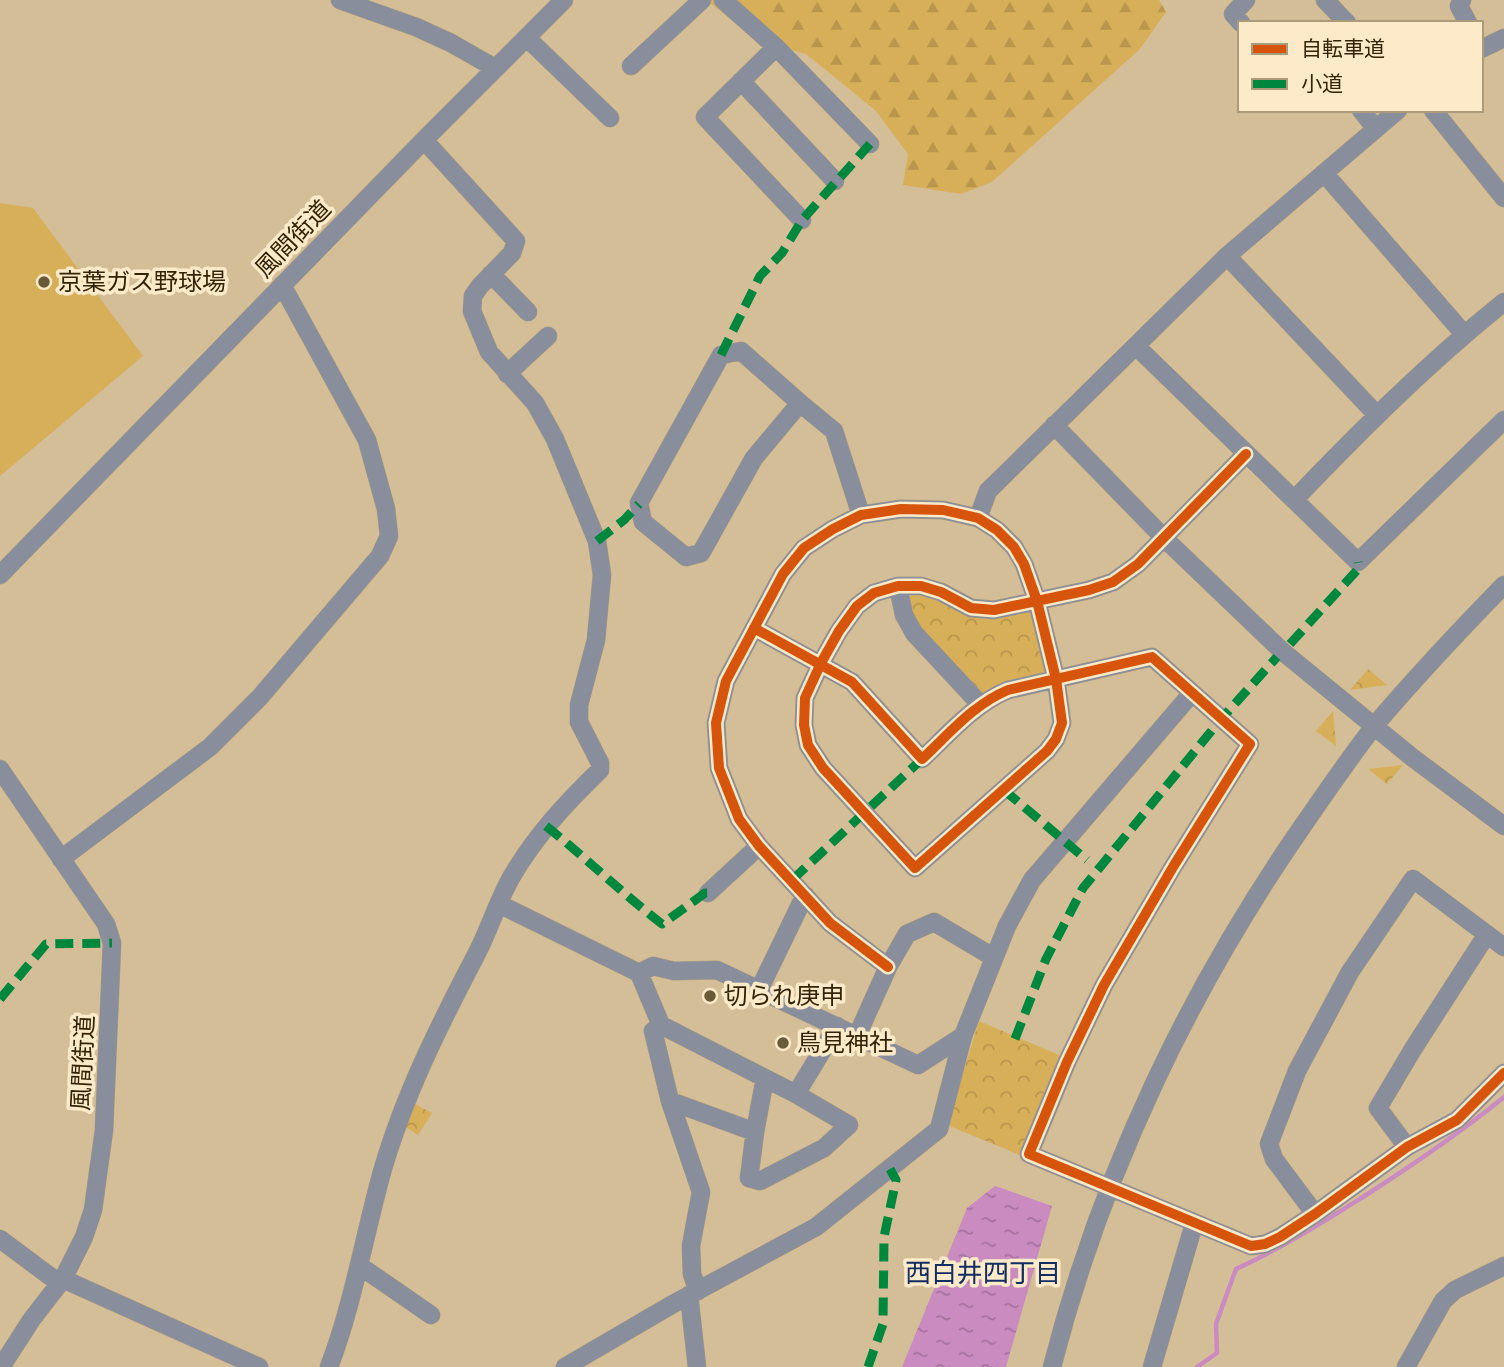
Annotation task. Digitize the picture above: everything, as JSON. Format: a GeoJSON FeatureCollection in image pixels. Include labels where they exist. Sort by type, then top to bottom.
{"type":"FeatureCollection","features":[{"type":"Feature","properties":{"kind":"street"},"geometry":{"type":"LineString","coordinates":[[340,0],[427,32],[495,68]]}},
{"type":"Feature","properties":{"kind":"street","name":"風間街道"},"geometry":{"type":"LineString","coordinates":[[0,575],[424,139],[564,0]]}},
{"type":"Feature","properties":{"kind":"street"},"geometry":{"type":"LineString","coordinates":[[631,66],[702,0]]}},
{"type":"Feature","properties":{"kind":"street"},"geometry":{"type":"LineString","coordinates":[[723,0],[776,47],[870,144]]}},
{"type":"Feature","properties":{"kind":"street"},"geometry":{"type":"LineString","coordinates":[[1239,21],[1233,13],[1247,0]]}},
{"type":"Feature","properties":{"kind":"street"},"geometry":{"type":"LineString","coordinates":[[1325,0],[1345,21]]}},
{"type":"Feature","properties":{"kind":"street"},"geometry":{"type":"LineString","coordinates":[[1462,0],[1459,6],[1467,21]]}},
{"type":"Feature","properties":{"kind":"street"},"geometry":{"type":"LineString","coordinates":[[527,38],[610,118]]}},
{"type":"Feature","properties":{"kind":"street"},"geometry":{"type":"LineString","coordinates":[[1483,47],[1504,38]]}},
{"type":"Feature","properties":{"kind":"street"},"geometry":{"type":"LineString","coordinates":[[776,47],[705,117],[802,220]]}},
{"type":"Feature","properties":{"kind":"street"},"geometry":{"type":"LineString","coordinates":[[741,81],[835,181]]}},
{"type":"Feature","properties":{"kind":"street"},"geometry":{"type":"LineString","coordinates":[[1363,112],[1376,129]]}},
{"type":"Feature","properties":{"kind":"street"},"geometry":{"type":"LineString","coordinates":[[978,518],[988,491],[1227,256],[1396,112]]}},
{"type":"Feature","properties":{"kind":"street"},"geometry":{"type":"LineString","coordinates":[[1435,112],[1504,198]]}},
{"type":"Feature","properties":{"kind":"street"},"geometry":{"type":"LineString","coordinates":[[330,1367],[396,1128],[441,1023],[511,877],[554,817],[600,770],[600,763],[579,722],[579,705],[596,640],[603,575],[600,554],[555,439],[535,403],[489,352],[472,311],[473,296],[512,253],[516,240],[424,139]]}},
{"type":"Feature","properties":{"kind":"street"},"geometry":{"type":"LineString","coordinates":[[1324,173],[1464,334]]}},
{"type":"Feature","properties":{"kind":"street"},"geometry":{"type":"LineString","coordinates":[[1227,256],[1376,414]]}},
{"type":"Feature","properties":{"kind":"street"},"geometry":{"type":"LineString","coordinates":[[491,274],[528,312]]}},
{"type":"Feature","properties":{"kind":"street"},"geometry":{"type":"LineString","coordinates":[[61,859],[219,739],[260,697],[380,556],[389,536],[386,509],[367,440],[282,285]]}},
{"type":"Feature","properties":{"kind":"street"},"geometry":{"type":"LineString","coordinates":[[1294,500],[1376,414],[1464,334],[1504,302]]}},
{"type":"Feature","properties":{"kind":"street"},"geometry":{"type":"LineString","coordinates":[[507,374],[548,336]]}},
{"type":"Feature","properties":{"kind":"street"},"geometry":{"type":"LineString","coordinates":[[1136,346],[1358,562],[1504,420]]}},
{"type":"Feature","properties":{"kind":"street"},"geometry":{"type":"LineString","coordinates":[[800,403],[754,458],[701,553],[686,557],[643,522],[639,503],[721,355],[741,351],[834,431],[861,515]]}},
{"type":"Feature","properties":{"kind":"street"},"geometry":{"type":"LineString","coordinates":[[1054,425],[1164,538],[1282,651],[1374,727],[1504,826]]}},
{"type":"Feature","properties":{"kind":"street"},"geometry":{"type":"LineString","coordinates":[[888,967],[830,923],[759,846],[739,819],[719,768],[716,748],[718,713],[726,681],[783,574],[804,548],[833,529],[861,515],[901,509],[943,510],[978,518],[997,530],[1014,547],[1024,564],[1037,601],[1056,679],[1062,723],[1056,739],[1047,751],[915,868],[823,768],[808,745],[804,725],[805,698],[839,631],[857,606],[874,593],[898,586],[921,586],[941,592],[971,608],[994,610],[1037,601],[1089,590],[1112,582],[1138,564],[1246,454]]}},
{"type":"Feature","properties":{"kind":"street"},"geometry":{"type":"LineString","coordinates":[[1052,1367],[1065,1317],[1110,1188],[1164,1061],[1226,943],[1268,876],[1374,727],[1504,585]]}},
{"type":"Feature","properties":{"kind":"street"},"geometry":{"type":"LineString","coordinates":[[898,586],[904,615],[914,633],[980,705]]}},
{"type":"Feature","properties":{"kind":"street"},"geometry":{"type":"LineString","coordinates":[[754,628],[852,682],[922,759],[980,705],[1008,690],[1152,657],[1250,744],[1173,867],[1104,985],[1067,1062],[1029,1154],[1251,1246],[1265,1244],[1315,1214],[1407,1147],[1457,1120],[1504,1073]]}},
{"type":"Feature","properties":{"kind":"street"},"geometry":{"type":"LineString","coordinates":[[565,1367],[816,1227],[939,1129],[963,1036],[993,957],[1017,905],[1032,880],[1192,693]]}},
{"type":"Feature","properties":{"kind":"street","name":"風間街道"},"geometry":{"type":"LineString","coordinates":[[2,777],[106,924],[112,943],[104,1130],[93,1210],[84,1237],[61,1281],[4,1354]]}},
{"type":"Feature","properties":{"kind":"street"},"geometry":{"type":"LineString","coordinates":[[708,893],[759,846]]}},
{"type":"Feature","properties":{"kind":"street"},"geometry":{"type":"LineString","coordinates":[[1315,1214],[1274,1159],[1269,1144],[1297,1071],[1350,972],[1413,879],[1504,947]]}},
{"type":"Feature","properties":{"kind":"street"},"geometry":{"type":"LineString","coordinates":[[759,990],[805,895]]}},
{"type":"Feature","properties":{"kind":"street"},"geometry":{"type":"LineString","coordinates":[[499,904],[639,973],[661,1025],[765,1078],[796,1094],[849,1125],[824,1148],[760,1181],[749,1178],[765,1078]]}},
{"type":"Feature","properties":{"kind":"street"},"geometry":{"type":"LineString","coordinates":[[857,1036],[888,967],[907,934],[934,922],[993,957]]}},
{"type":"Feature","properties":{"kind":"street"},"geometry":{"type":"LineString","coordinates":[[1407,1147],[1378,1108],[1488,934]]}},
{"type":"Feature","properties":{"kind":"street"},"geometry":{"type":"LineString","coordinates":[[639,973],[653,966],[674,971],[717,970],[918,1065],[963,1036]]}},
{"type":"Feature","properties":{"kind":"street"},"geometry":{"type":"LineString","coordinates":[[661,1025],[653,1031],[670,1101],[701,1192],[691,1246],[697,1367]]}},
{"type":"Feature","properties":{"kind":"street"},"geometry":{"type":"LineString","coordinates":[[796,1094],[837,1026]]}},
{"type":"Feature","properties":{"kind":"street"},"geometry":{"type":"LineString","coordinates":[[670,1101],[755,1132]]}},
{"type":"Feature","properties":{"kind":"street"},"geometry":{"type":"LineString","coordinates":[[1152,1367],[1194,1224]]}},
{"type":"Feature","properties":{"kind":"street"},"geometry":{"type":"LineString","coordinates":[[0,1239],[61,1281],[259,1367]]}},
{"type":"Feature","properties":{"kind":"street"},"geometry":{"type":"LineString","coordinates":[[1406,1367],[1443,1301],[1455,1290],[1504,1265]]}},
{"type":"Feature","properties":{"kind":"street"},"geometry":{"type":"LineString","coordinates":[[360,1266],[431,1315]]}},
{"type":"Feature","properties":{"kind":"green space"},"geometry":{"type":"Polygon","coordinates":[[[706,0],[1159,0],[1166,12],[1140,49],[992,182],[961,194],[903,185],[908,154],[876,111],[806,54],[759,41],[706,0]]]}},
{"type":"Feature","properties":{"kind":"green space","name":"京葉ガス野球場"},"geometry":{"type":"Polygon","coordinates":[[[0,203],[33,208],[143,356],[0,476],[0,203]]]}},
{"type":"Feature","properties":{"kind":"green space"},"geometry":{"type":"Polygon","coordinates":[[[917,588],[976,611],[1025,610],[1034,614],[1049,664],[1042,676],[988,694],[977,692],[937,649],[920,626],[908,599],[917,588]]]}},
{"type":"Feature","properties":{"kind":"green space"},"geometry":{"type":"Polygon","coordinates":[[[1368,669],[1387,685],[1350,690],[1368,669]]]}},
{"type":"Feature","properties":{"kind":"green space"},"geometry":{"type":"Polygon","coordinates":[[[1333,711],[1336,746],[1316,731],[1333,711]]]}},
{"type":"Feature","properties":{"kind":"green space"},"geometry":{"type":"Polygon","coordinates":[[[1403,765],[1387,784],[1368,769],[1403,765]]]}},
{"type":"Feature","properties":{"kind":"green space"},"geometry":{"type":"Polygon","coordinates":[[[979,1021],[1064,1057],[1022,1156],[947,1125],[979,1021]]]}},
{"type":"Feature","properties":{"kind":"green space"},"geometry":{"type":"Polygon","coordinates":[[[415,1104],[432,1113],[418,1135],[404,1126],[415,1104]]]}},
{"type":"Feature","properties":{"kind":"water"},"geometry":{"type":"Polygon","coordinates":[[[995,1186],[1052,1206],[1006,1367],[902,1367],[967,1208],[995,1186]]]}},
{"type":"Feature","properties":{"kind":"waterway"},"geometry":{"type":"LineString","coordinates":[[1197,1367],[1217,1353],[1216,1324],[1236,1269],[1285,1244],[1363,1197],[1435,1149],[1504,1097]]}},
{"type":"Feature","properties":{"kind":"marked path"},"geometry":{"type":"LineString","coordinates":[[721,355],[760,276],[782,253],[802,220],[870,144]]}},
{"type":"Feature","properties":{"kind":"marked path"},"geometry":{"type":"LineString","coordinates":[[597,541],[639,504]]}},
{"type":"Feature","properties":{"kind":"marked path"},"geometry":{"type":"LineString","coordinates":[[1290,644],[1359,568],[1358,562]]}},
{"type":"Feature","properties":{"kind":"marked path"},"geometry":{"type":"LineString","coordinates":[[1015,1039],[1046,959],[1083,888],[1222,718],[1277,657]]}},
{"type":"Feature","properties":{"kind":"marked path"},"geometry":{"type":"LineString","coordinates":[[792,880],[922,759]]}},
{"type":"Feature","properties":{"kind":"marked path"},"geometry":{"type":"LineString","coordinates":[[1004,790],[1087,860]]}},
{"type":"Feature","properties":{"kind":"marked path"},"geometry":{"type":"LineString","coordinates":[[546,826],[662,924],[708,893]]}},
{"type":"Feature","properties":{"kind":"marked path"},"geometry":{"type":"LineString","coordinates":[[0,999],[46,944],[112,943]]}},
{"type":"Feature","properties":{"kind":"marked path"},"geometry":{"type":"LineString","coordinates":[[868,1367],[883,1324],[884,1237],[896,1180],[890,1169]]}},
{"type":"Feature","properties":{"kind":"cycle path"},"geometry":{"type":"LineString","coordinates":[[888,967],[830,923],[759,846],[739,819],[719,768],[716,723],[726,681],[783,574],[804,548],[833,529],[861,515],[901,509],[943,510],[978,518],[997,530],[1014,547],[1024,564],[1037,601],[1056,679],[1062,723],[1056,739],[1047,751],[915,868],[823,768],[808,745],[804,725],[805,698],[839,631],[857,606],[874,593],[898,586],[921,586],[941,592],[971,608],[994,610],[1089,590],[1113,582],[1138,564],[1246,454]]}},
{"type":"Feature","properties":{"kind":"cycle path"},"geometry":{"type":"LineString","coordinates":[[754,628],[852,682],[922,759],[973,711],[1008,690],[1152,657],[1250,744],[1173,867],[1104,985],[1067,1062],[1029,1154],[1251,1246],[1265,1244],[1315,1214],[1407,1147],[1457,1120],[1504,1073]]}},
{"type":"Feature","properties":{"kind":"place","name":"京葉ガス野球場"},"geometry":{"type":"Point","coordinates":[44,282]}},
{"type":"Feature","properties":{"kind":"place","name":"切られ庚申"},"geometry":{"type":"Point","coordinates":[710,996]}},
{"type":"Feature","properties":{"kind":"place","name":"鳥見神社"},"geometry":{"type":"Point","coordinates":[783,1043]}},
{"type":"Feature","properties":{"kind":"district","name":"西白井四丁目"},"geometry":{"type":"Point","coordinates":[983,1273]}}]}
